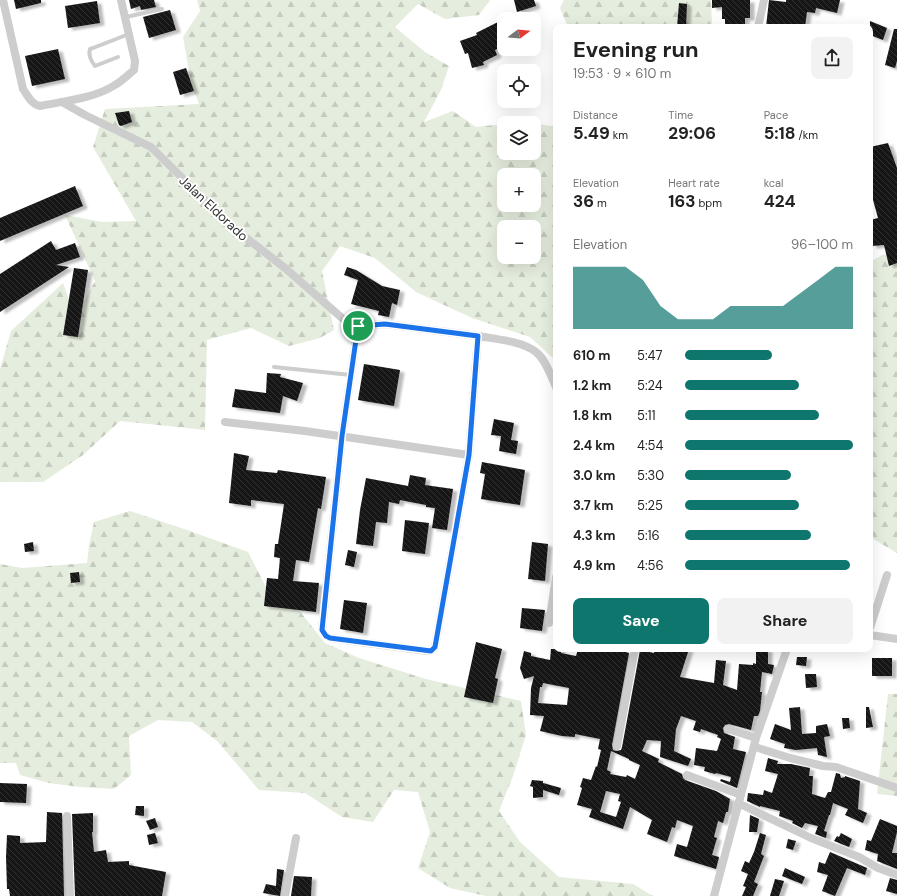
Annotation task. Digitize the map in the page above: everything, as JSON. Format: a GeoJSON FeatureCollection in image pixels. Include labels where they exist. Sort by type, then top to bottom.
{"type":"FeatureCollection","features":[{"type":"Feature","properties":{"kind":"street"},"geometry":{"type":"LineString","coordinates":[[3,0],[23,89],[30,101],[34,105],[40,106],[94,95],[115,85],[134,70],[135,61],[121,0]]}},
{"type":"Feature","properties":{"kind":"street"},"geometry":{"type":"LineString","coordinates":[[759,24],[764,0]]}},
{"type":"Feature","properties":{"kind":"street","name":"Jalan Eldorado"},"geometry":{"type":"LineString","coordinates":[[62,102],[85,115],[151,147],[231,226],[284,268],[350,325],[358,326]]}},
{"type":"Feature","properties":{"kind":"street"},"geometry":{"type":"LineString","coordinates":[[478,336],[469,455],[435,647],[431,651],[427,651],[330,638],[323,633],[322,626],[342,436],[358,326],[385,324],[478,336],[499,339],[524,346],[542,358],[553,381]]}},
{"type":"Feature","properties":{"kind":"street"},"geometry":{"type":"LineString","coordinates":[[225,422],[342,436],[469,455]]}},
{"type":"Feature","properties":{"kind":"street"},"geometry":{"type":"LineString","coordinates":[[873,619],[887,575]]}},
{"type":"Feature","properties":{"kind":"street"},"geometry":{"type":"LineString","coordinates":[[549,623],[553,597]]}},
{"type":"Feature","properties":{"kind":"street"},"geometry":{"type":"LineString","coordinates":[[873,635],[897,639]]}},
{"type":"Feature","properties":{"kind":"street"},"geometry":{"type":"LineString","coordinates":[[617,746],[634,652]]}},
{"type":"Feature","properties":{"kind":"street"},"geometry":{"type":"LineString","coordinates":[[714,896],[756,742],[786,652]]}},
{"type":"Feature","properties":{"kind":"street"},"geometry":{"type":"LineString","coordinates":[[728,729],[790,758],[823,766],[836,767],[897,788]]}},
{"type":"Feature","properties":{"kind":"street"},"geometry":{"type":"LineString","coordinates":[[688,775],[740,799],[811,838],[897,875]]}},
{"type":"Feature","properties":{"kind":"street"},"geometry":{"type":"LineString","coordinates":[[67,816],[70,896]]}},
{"type":"Feature","properties":{"kind":"street"},"geometry":{"type":"LineString","coordinates":[[285,896],[296,838]]}},
{"type":"Feature","properties":{"kind":"lane"},"geometry":{"type":"LineString","coordinates":[[126,17],[162,9]]}},
{"type":"Feature","properties":{"kind":"lane"},"geometry":{"type":"LineString","coordinates":[[118,57],[94,66],[89,53],[93,48],[129,34]]}},
{"type":"Feature","properties":{"kind":"lane"},"geometry":{"type":"LineString","coordinates":[[274,367],[351,375]]}},
{"type":"Feature","properties":{"kind":"green space"},"geometry":{"type":"Polygon","coordinates":[[[197,0],[490,0],[479,15],[445,19],[418,4],[395,27],[425,52],[449,66],[441,90],[424,122],[453,111],[476,127],[497,125],[497,160],[541,160],[541,124],[553,126],[553,358],[530,337],[472,318],[416,292],[375,258],[340,246],[322,271],[334,330],[320,338],[289,346],[251,328],[207,340],[205,430],[120,421],[83,455],[43,482],[0,482],[0,369],[11,331],[63,283],[75,317],[95,281],[65,215],[102,222],[136,221],[93,147],[105,109],[199,104],[191,83],[183,37],[200,11],[197,0]]]}},
{"type":"Feature","properties":{"kind":"green space"},"geometry":{"type":"Polygon","coordinates":[[[564,0],[711,0],[712,24],[567,24],[560,8],[564,0]]]}},
{"type":"Feature","properties":{"kind":"green space"},"geometry":{"type":"Polygon","coordinates":[[[897,252],[897,553],[873,539],[873,260],[882,255],[897,252]]]}},
{"type":"Feature","properties":{"kind":"green space"},"geometry":{"type":"Polygon","coordinates":[[[130,511],[248,552],[269,593],[294,604],[325,643],[359,658],[426,679],[521,701],[526,735],[513,776],[499,811],[520,842],[559,877],[633,884],[653,896],[486,896],[450,888],[418,868],[430,832],[418,792],[394,790],[373,822],[342,817],[305,793],[259,790],[217,741],[192,722],[158,720],[129,736],[131,775],[114,789],[49,783],[20,775],[16,763],[0,763],[0,564],[22,568],[87,563],[94,522],[130,511]]]}},
{"type":"Feature","properties":{"kind":"green space"},"geometry":{"type":"Polygon","coordinates":[[[888,694],[897,694],[897,796],[877,794],[888,694]]]}},
{"type":"Feature","properties":{"kind":"building"},"geometry":{"type":"Polygon","coordinates":[[[14,0],[41,0],[41,3],[16,9],[14,0]]]}},
{"type":"Feature","properties":{"kind":"building"},"geometry":{"type":"Polygon","coordinates":[[[129,0],[154,0],[156,7],[141,10],[140,6],[131,9],[129,0]]]}},
{"type":"Feature","properties":{"kind":"building"},"geometry":{"type":"Polygon","coordinates":[[[514,0],[534,0],[536,6],[517,12],[514,0]]]}},
{"type":"Feature","properties":{"kind":"building"},"geometry":{"type":"Polygon","coordinates":[[[712,0],[750,0],[750,18],[745,18],[745,24],[725,24],[725,19],[722,19],[722,7],[712,8],[712,0]]]}},
{"type":"Feature","properties":{"kind":"building"},"geometry":{"type":"Polygon","coordinates":[[[769,0],[786,2],[786,0],[840,0],[837,13],[816,8],[815,13],[807,12],[805,24],[766,24],[769,0]]]}},
{"type":"Feature","properties":{"kind":"building"},"geometry":{"type":"Polygon","coordinates":[[[97,1],[100,23],[68,28],[65,6],[97,1]]]}},
{"type":"Feature","properties":{"kind":"building"},"geometry":{"type":"Polygon","coordinates":[[[679,3],[687,4],[686,24],[677,24],[679,3]]]}},
{"type":"Feature","properties":{"kind":"building"},"geometry":{"type":"Polygon","coordinates":[[[170,10],[176,30],[149,38],[143,17],[170,10]]]}},
{"type":"Feature","properties":{"kind":"building"},"geometry":{"type":"Polygon","coordinates":[[[870,21],[887,28],[883,40],[873,36],[873,24],[870,24],[870,21]]]}},
{"type":"Feature","properties":{"kind":"building"},"geometry":{"type":"Polygon","coordinates":[[[497,22],[497,49],[495,50],[497,55],[483,62],[484,65],[472,68],[468,53],[465,54],[460,41],[477,35],[476,33],[497,22]]]}},
{"type":"Feature","properties":{"kind":"building"},"geometry":{"type":"Polygon","coordinates":[[[894,29],[897,29],[897,61],[895,68],[885,65],[894,29]]]}},
{"type":"Feature","properties":{"kind":"building"},"geometry":{"type":"Polygon","coordinates":[[[58,49],[65,79],[32,86],[25,56],[58,49]]]}},
{"type":"Feature","properties":{"kind":"building"},"geometry":{"type":"Polygon","coordinates":[[[186,68],[194,91],[180,95],[173,72],[186,68]]]}},
{"type":"Feature","properties":{"kind":"building"},"geometry":{"type":"Polygon","coordinates":[[[129,111],[132,122],[121,126],[119,125],[115,113],[129,111]]]}},
{"type":"Feature","properties":{"kind":"building"},"geometry":{"type":"Polygon","coordinates":[[[888,143],[897,168],[897,263],[889,266],[884,245],[873,246],[873,219],[878,218],[873,200],[873,146],[888,143]]]}},
{"type":"Feature","properties":{"kind":"building"},"geometry":{"type":"Polygon","coordinates":[[[75,186],[83,206],[0,241],[0,218],[75,186]]]}},
{"type":"Feature","properties":{"kind":"building"},"geometry":{"type":"Polygon","coordinates":[[[51,241],[56,250],[75,243],[80,257],[56,265],[69,267],[0,312],[0,274],[51,241]]]}},
{"type":"Feature","properties":{"kind":"building"},"geometry":{"type":"Polygon","coordinates":[[[347,267],[356,270],[382,286],[400,290],[397,305],[392,303],[389,317],[378,315],[379,311],[351,304],[358,280],[344,275],[347,267]]]}},
{"type":"Feature","properties":{"kind":"building"},"geometry":{"type":"Polygon","coordinates":[[[74,268],[88,270],[78,337],[63,335],[74,268]]]}},
{"type":"Feature","properties":{"kind":"building"},"geometry":{"type":"Polygon","coordinates":[[[364,364],[400,370],[394,406],[358,400],[364,364]]]}},
{"type":"Feature","properties":{"kind":"building"},"geometry":{"type":"Polygon","coordinates":[[[267,373],[281,374],[280,377],[303,383],[297,401],[283,396],[280,413],[232,407],[235,389],[266,393],[267,373]]]}},
{"type":"Feature","properties":{"kind":"building"},"geometry":{"type":"Polygon","coordinates":[[[494,419],[514,423],[511,440],[518,441],[516,454],[499,451],[501,436],[491,435],[494,419]]]}},
{"type":"Feature","properties":{"kind":"building"},"geometry":{"type":"Polygon","coordinates":[[[234,453],[249,456],[246,470],[277,473],[278,470],[326,477],[321,509],[318,508],[309,562],[296,560],[293,581],[319,583],[316,612],[264,606],[267,578],[278,579],[280,558],[274,557],[275,544],[278,544],[284,504],[251,500],[251,506],[229,503],[234,453]]]}},
{"type":"Feature","properties":{"kind":"building"},"geometry":{"type":"Polygon","coordinates":[[[482,462],[525,470],[520,505],[481,499],[485,474],[480,473],[482,462]]]}},
{"type":"Feature","properties":{"kind":"building"},"geometry":{"type":"Polygon","coordinates":[[[410,475],[426,478],[425,485],[453,489],[447,530],[432,528],[435,508],[400,500],[399,504],[389,502],[387,523],[376,522],[373,546],[356,544],[366,478],[408,486],[410,475]]]}},
{"type":"Feature","properties":{"kind":"building"},"geometry":{"type":"Polygon","coordinates":[[[405,520],[429,523],[425,554],[402,551],[405,520]]]}},
{"type":"Feature","properties":{"kind":"building"},"geometry":{"type":"Polygon","coordinates":[[[33,542],[34,551],[25,552],[24,544],[33,542]]]}},
{"type":"Feature","properties":{"kind":"building"},"geometry":{"type":"Polygon","coordinates":[[[532,542],[548,544],[545,581],[528,579],[532,542]]]}},
{"type":"Feature","properties":{"kind":"building"},"geometry":{"type":"Polygon","coordinates":[[[348,550],[357,552],[354,567],[345,565],[348,550]]]}},
{"type":"Feature","properties":{"kind":"building"},"geometry":{"type":"Polygon","coordinates":[[[79,572],[80,582],[71,583],[70,573],[79,572]]]}},
{"type":"Feature","properties":{"kind":"building"},"geometry":{"type":"Polygon","coordinates":[[[344,600],[367,603],[363,633],[340,629],[344,600]]]}},
{"type":"Feature","properties":{"kind":"building"},"geometry":{"type":"Polygon","coordinates":[[[522,608],[545,610],[542,631],[520,628],[522,608]]]}},
{"type":"Feature","properties":{"kind":"building"},"geometry":{"type":"Polygon","coordinates":[[[476,642],[502,649],[495,678],[498,679],[493,703],[464,697],[476,642]]]}},
{"type":"Feature","properties":{"kind":"building"},"geometry":{"type":"Polygon","coordinates":[[[551,649],[553,649],[553,652],[561,652],[576,656],[577,652],[629,653],[612,745],[613,750],[616,751],[621,750],[622,747],[640,652],[688,652],[680,677],[714,683],[716,660],[726,661],[723,685],[737,690],[739,664],[756,664],[756,652],[768,652],[768,664],[774,665],[772,674],[762,672],[760,711],[758,716],[754,716],[751,730],[729,724],[725,725],[723,728],[724,733],[738,738],[735,737],[733,749],[746,752],[737,788],[720,781],[721,779],[730,782],[731,777],[704,771],[705,767],[694,765],[696,748],[717,751],[721,739],[717,737],[718,735],[701,729],[700,732],[693,730],[696,721],[681,716],[676,729],[674,751],[691,759],[688,766],[660,757],[661,741],[647,740],[642,751],[659,759],[658,762],[682,774],[685,780],[716,791],[730,799],[728,812],[726,812],[723,823],[718,821],[714,837],[717,838],[712,855],[719,857],[716,869],[674,856],[677,844],[687,847],[693,826],[677,820],[675,828],[672,827],[667,842],[647,834],[652,820],[630,807],[623,829],[589,817],[592,809],[577,805],[583,778],[591,780],[596,766],[597,767],[601,750],[598,749],[600,739],[575,734],[575,737],[562,736],[540,731],[544,716],[530,715],[531,688],[534,676],[524,679],[520,668],[524,651],[531,653],[531,656],[550,660],[551,649]],[[543,683],[542,687],[540,687],[538,703],[567,705],[569,688],[543,683]],[[611,751],[607,770],[611,772],[610,774],[626,777],[627,775],[635,779],[640,765],[611,751]],[[606,791],[600,812],[616,817],[621,802],[618,801],[620,794],[606,791]]]}},
{"type":"Feature","properties":{"kind":"building"},"geometry":{"type":"Polygon","coordinates":[[[797,657],[807,657],[806,666],[796,665],[797,657]]]}},
{"type":"Feature","properties":{"kind":"building"},"geometry":{"type":"Polygon","coordinates":[[[872,658],[892,658],[892,676],[872,676],[872,658]]]}},
{"type":"Feature","properties":{"kind":"building"},"geometry":{"type":"Polygon","coordinates":[[[805,674],[816,674],[817,687],[806,688],[805,674]]]}},
{"type":"Feature","properties":{"kind":"building"},"geometry":{"type":"Polygon","coordinates":[[[800,707],[802,734],[816,733],[816,726],[827,724],[830,736],[824,737],[827,757],[818,755],[817,748],[796,750],[784,748],[785,744],[770,739],[775,724],[791,730],[789,708],[800,707]]]}},
{"type":"Feature","properties":{"kind":"building"},"geometry":{"type":"Polygon","coordinates":[[[866,707],[869,707],[873,727],[866,728],[866,707]]]}},
{"type":"Feature","properties":{"kind":"building"},"geometry":{"type":"Polygon","coordinates":[[[842,718],[849,718],[850,728],[843,729],[842,718]]]}},
{"type":"Feature","properties":{"kind":"building"},"geometry":{"type":"Polygon","coordinates":[[[768,758],[778,761],[777,764],[791,764],[810,768],[809,776],[813,776],[812,794],[825,798],[828,792],[831,792],[836,773],[840,774],[841,778],[845,776],[860,781],[858,809],[867,813],[863,823],[845,815],[848,809],[833,803],[824,831],[827,832],[826,838],[815,834],[818,826],[805,823],[802,828],[792,823],[793,821],[779,816],[780,811],[760,807],[747,801],[748,793],[763,795],[764,790],[772,793],[778,774],[765,771],[768,758]]]}},
{"type":"Feature","properties":{"kind":"building"},"geometry":{"type":"Polygon","coordinates":[[[532,780],[543,781],[543,783],[561,788],[559,795],[543,790],[543,797],[533,798],[533,787],[530,786],[532,780]]]}},
{"type":"Feature","properties":{"kind":"building"},"geometry":{"type":"Polygon","coordinates":[[[0,783],[27,784],[26,803],[0,802],[0,783]]]}},
{"type":"Feature","properties":{"kind":"building"},"geometry":{"type":"Polygon","coordinates":[[[136,806],[144,806],[144,816],[135,815],[136,806]]]}},
{"type":"Feature","properties":{"kind":"building"},"geometry":{"type":"Polygon","coordinates":[[[47,812],[62,813],[64,896],[10,896],[9,889],[7,889],[7,835],[20,836],[20,843],[46,842],[47,812]]]}},
{"type":"Feature","properties":{"kind":"building"},"geometry":{"type":"Polygon","coordinates":[[[93,813],[92,832],[94,852],[106,850],[108,862],[129,861],[129,865],[166,872],[162,896],[75,896],[72,814],[93,813]]]}},
{"type":"Feature","properties":{"kind":"building"},"geometry":{"type":"Polygon","coordinates":[[[750,815],[759,819],[757,832],[749,832],[750,815]]]}},
{"type":"Feature","properties":{"kind":"building"},"geometry":{"type":"Polygon","coordinates":[[[155,818],[158,827],[150,830],[146,821],[155,818]]]}},
{"type":"Feature","properties":{"kind":"building"},"geometry":{"type":"Polygon","coordinates":[[[880,819],[897,826],[892,853],[897,853],[897,869],[877,861],[878,854],[865,850],[867,840],[871,841],[880,819]]]}},
{"type":"Feature","properties":{"kind":"building"},"geometry":{"type":"Polygon","coordinates":[[[155,833],[158,843],[149,845],[147,835],[155,833]]]}},
{"type":"Feature","properties":{"kind":"building"},"geometry":{"type":"Polygon","coordinates":[[[760,833],[766,835],[761,854],[764,856],[754,882],[758,884],[753,896],[742,896],[746,887],[743,886],[748,874],[741,871],[745,861],[749,863],[760,833]]]}},
{"type":"Feature","properties":{"kind":"building"},"geometry":{"type":"Polygon","coordinates":[[[841,833],[852,839],[849,847],[834,841],[841,833]]]}},
{"type":"Feature","properties":{"kind":"building"},"geometry":{"type":"Polygon","coordinates":[[[788,839],[796,841],[793,850],[786,848],[788,839]]]}},
{"type":"Feature","properties":{"kind":"building"},"geometry":{"type":"Polygon","coordinates":[[[830,852],[867,868],[865,875],[847,868],[835,896],[822,891],[828,875],[817,872],[819,862],[825,864],[830,852]]]}},
{"type":"Feature","properties":{"kind":"building"},"geometry":{"type":"Polygon","coordinates":[[[785,868],[805,877],[802,884],[782,876],[785,868]]]}},
{"type":"Feature","properties":{"kind":"building"},"geometry":{"type":"Polygon","coordinates":[[[277,869],[284,870],[280,896],[263,893],[266,884],[276,886],[277,869]]]}},
{"type":"Feature","properties":{"kind":"building"},"geometry":{"type":"Polygon","coordinates":[[[294,876],[312,877],[311,896],[291,896],[294,876]]]}},
{"type":"Feature","properties":{"kind":"building"},"geometry":{"type":"Polygon","coordinates":[[[890,878],[897,880],[897,894],[886,891],[890,878]]]}},
{"type":"Feature","properties":{"kind":"building"},"geometry":{"type":"Polygon","coordinates":[[[775,879],[784,881],[779,896],[770,896],[775,879]]]}},
{"type":"Feature","properties":{"kind":"route"},"geometry":{"type":"LineString","coordinates":[[385,324],[478,336],[469,455],[435,647],[431,651],[330,638],[323,633],[322,630],[342,436],[358,326],[385,324]]}}]}
